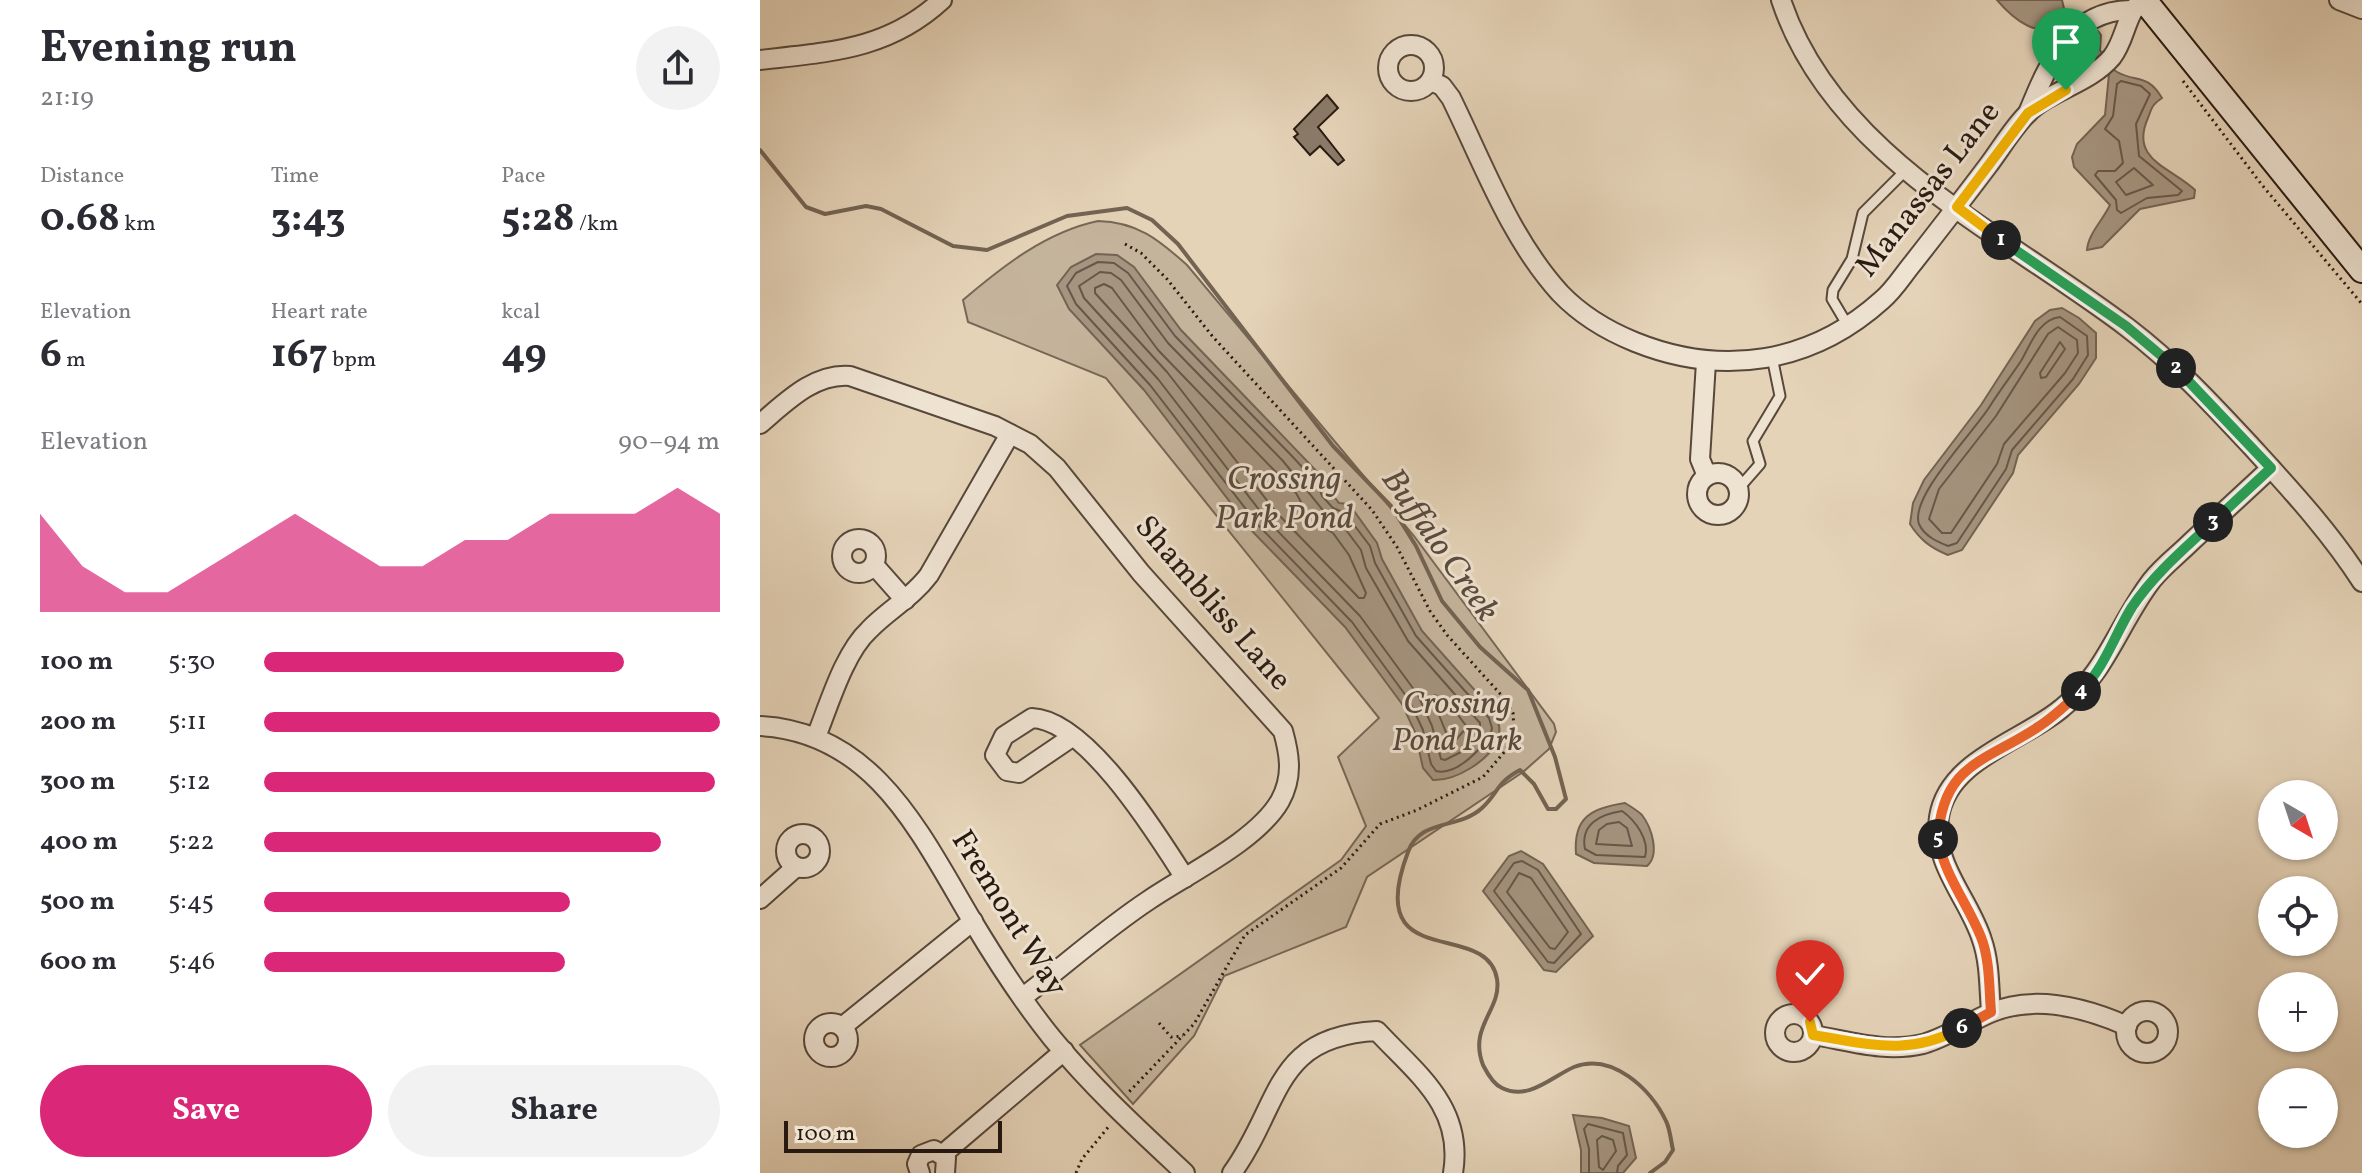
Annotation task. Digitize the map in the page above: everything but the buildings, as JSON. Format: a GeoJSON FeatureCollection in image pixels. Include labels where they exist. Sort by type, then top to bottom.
{"type":"FeatureCollection","features":[{"type":"Feature","properties":{"kind":"street"},"geometry":{"type":"LineString","coordinates":[[760,60],[842,49],[882,40],[915,23],[942,0]]}},
{"type":"Feature","properties":{"kind":"street"},"geometry":{"type":"LineString","coordinates":[[1781,0],[1812,65],[1853,122],[1957,207],[2158,352],[2195,386],[2271,468],[2337,543],[2362,582]]}},
{"type":"Feature","properties":{"kind":"street"},"geometry":{"type":"LineString","coordinates":[[2339,0],[2362,9]]}},
{"type":"Feature","properties":{"kind":"street"},"geometry":{"type":"LineString","coordinates":[[2028,113],[2060,49],[2085,23],[2103,12],[2139,3],[2362,270]]}},
{"type":"Feature","properties":{"kind":"street","name":"Manassas Lane"},"geometry":{"type":"LineString","coordinates":[[1431,81],[1442,86],[1451,98],[1511,223],[1536,263],[1561,294],[1593,320],[1621,336],[1654,349],[1706,362],[1772,357],[1816,343],[1848,326],[1884,299],[2028,113],[2086,78],[2113,56],[2139,3]]}},
{"type":"Feature","properties":{"kind":"street"},"geometry":{"type":"LineString","coordinates":[[2060,49],[2065,72],[2086,78]]}},
{"type":"Feature","properties":{"kind":"street"},"geometry":{"type":"LineString","coordinates":[[1706,362],[1700,459],[1707,476]]}},
{"type":"Feature","properties":{"kind":"street","name":"Shambliss Lane"},"geometry":{"type":"LineString","coordinates":[[760,424],[804,388],[837,375],[877,383],[1030,444],[1057,468],[1141,573],[1283,731],[1290,755],[1289,780],[1279,803],[1261,823],[1149,900],[1023,997]]}},
{"type":"Feature","properties":{"kind":"street"},"geometry":{"type":"LineString","coordinates":[[816,737],[856,644],[929,575],[1010,434]]}},
{"type":"Feature","properties":{"kind":"street"},"geometry":{"type":"LineString","coordinates":[[1991,1012],[1982,940],[1943,863],[1938,841],[1939,815],[1946,796],[1961,775],[1978,760],[2038,727],[2084,688],[2101,669],[2132,608],[2154,577],[2271,468]]}},
{"type":"Feature","properties":{"kind":"street"},"geometry":{"type":"LineString","coordinates":[[1714,473],[1728,475],[1739,488],[1735,507],[1724,515],[1711,514],[1698,499],[1699,486],[1714,473]]}},
{"type":"Feature","properties":{"kind":"street"},"geometry":{"type":"LineString","coordinates":[[874,565],[905,600]]}},
{"type":"Feature","properties":{"kind":"street","name":"Fremont Way"},"geometry":{"type":"LineString","coordinates":[[760,726],[790,728],[816,737],[848,753],[882,782],[926,840],[973,921],[1023,997],[1064,1051],[1120,1111],[1185,1173]]}},
{"type":"Feature","properties":{"kind":"street"},"geometry":{"type":"LineString","coordinates":[[1072,737],[1120,783],[1185,878]]}},
{"type":"Feature","properties":{"kind":"street"},"geometry":{"type":"LineString","coordinates":[[760,899],[796,867]]}},
{"type":"Feature","properties":{"kind":"street"},"geometry":{"type":"LineString","coordinates":[[842,1027],[973,921]]}},
{"type":"Feature","properties":{"kind":"street"},"geometry":{"type":"LineString","coordinates":[[1813,1035],[1893,1048],[1922,1044],[1950,1034],[1991,1012],[2046,1004],[2075,1007],[2127,1026]]}},
{"type":"Feature","properties":{"kind":"street"},"geometry":{"type":"LineString","coordinates":[[1232,1173],[1295,1060],[1325,1039],[1350,1032],[1377,1031],[1441,1100],[1455,1136],[1453,1173]]}},
{"type":"Feature","properties":{"kind":"street"},"geometry":{"type":"LineString","coordinates":[[920,1173],[917,1164],[921,1155],[934,1150],[944,1164],[1064,1051]]}},
{"type":"Feature","properties":{"kind":"lane"},"geometry":{"type":"LineString","coordinates":[[1848,326],[1832,299],[1833,290],[1852,259],[1863,213],[1907,169]]}},
{"type":"Feature","properties":{"kind":"lane"},"geometry":{"type":"LineString","coordinates":[[1739,488],[1760,464],[1753,441],[1780,396],[1772,357]]}},
{"type":"Feature","properties":{"kind":"path"},"geometry":{"type":"LineString","coordinates":[[1076,1173],[1082,1159],[1120,1111],[1124,1098],[1183,1036],[1245,935],[1341,868],[1380,824],[1417,810],[1483,777],[1506,750],[1514,730],[1513,713],[1503,697],[1447,635],[1430,611],[1410,578],[1397,547],[1372,510],[1213,337],[1167,279],[1141,253],[1125,244]]}},
{"type":"Feature","properties":{"kind":"path"},"geometry":{"type":"LineString","coordinates":[[1159,1023],[1171,1037],[1183,1036]]}},
{"type":"Feature","properties":{"kind":"green space","name":"Crossing Pond Park"},"geometry":{"type":"Polygon","coordinates":[[[1098,221],[1136,229],[1166,247],[1187,265],[1414,536],[1554,724],[1556,732],[1549,749],[1523,772],[1367,877],[1346,927],[1224,976],[1194,1036],[1133,1104],[1080,1045],[1341,860],[1366,826],[1338,757],[1379,718],[1106,378],[968,322],[963,300],[994,275],[1043,242],[1098,221]]]}},
{"type":"Feature","properties":{"kind":"water"},"geometry":{"type":"Polygon","coordinates":[[[1997,0],[2062,0],[2067,21],[2083,37],[2098,31],[2101,35],[2100,50],[2112,68],[2157,90],[2162,98],[2150,111],[2144,144],[2155,161],[2195,190],[2194,198],[2140,209],[2102,247],[2087,250],[2110,205],[2074,167],[2072,157],[2077,144],[2105,115],[2109,74],[2094,57],[2076,60],[2074,51],[2080,41],[2065,28],[2035,29],[2011,14],[1997,0]]]}},
{"type":"Feature","properties":{"kind":"water","name":"Crossing Park Pond"},"geometry":{"type":"Polygon","coordinates":[[[1096,254],[1117,255],[1134,267],[1181,330],[1327,482],[1326,486],[1339,503],[1349,504],[1377,543],[1382,559],[1422,631],[1496,714],[1498,740],[1479,762],[1451,777],[1433,780],[1423,768],[1415,732],[1402,704],[1345,627],[1253,532],[1144,390],[1069,309],[1057,285],[1071,267],[1096,254]]]}},
{"type":"Feature","properties":{"kind":"water"},"geometry":{"type":"Polygon","coordinates":[[[2062,308],[2096,333],[2096,358],[2079,384],[2018,455],[2013,473],[1962,550],[1948,555],[1922,539],[1910,524],[1913,503],[1924,480],[1981,405],[2035,321],[2050,310],[2062,308]]]}},
{"type":"Feature","properties":{"kind":"water"},"geometry":{"type":"Polygon","coordinates":[[[1625,803],[1642,815],[1649,827],[1654,848],[1647,866],[1594,863],[1576,854],[1578,831],[1587,816],[1625,803]]]}},
{"type":"Feature","properties":{"kind":"water"},"geometry":{"type":"Polygon","coordinates":[[[1521,851],[1543,864],[1593,936],[1556,972],[1544,970],[1483,891],[1509,856],[1521,851]]]}},
{"type":"Feature","properties":{"kind":"water"},"geometry":{"type":"Polygon","coordinates":[[[1573,1115],[1602,1118],[1629,1126],[1636,1158],[1623,1173],[1581,1173],[1581,1150],[1573,1115]]]}},
{"type":"Feature","properties":{"kind":"waterway","name":"Buffalo Creek"},"geometry":{"type":"LineString","coordinates":[[760,150],[806,207],[825,214],[866,206],[881,209],[953,246],[987,250],[1067,216],[1127,208],[1152,220],[1178,244],[1333,446],[1391,506],[1416,546],[1442,601],[1480,647],[1528,690],[1555,757],[1566,799],[1556,809],[1548,809],[1534,784],[1520,770],[1506,779],[1488,802],[1472,815],[1421,834],[1408,852],[1398,891],[1401,915],[1413,930],[1431,939],[1472,950],[1488,961],[1497,979],[1497,990],[1482,1029],[1480,1051],[1486,1071],[1499,1086],[1512,1091],[1531,1090],[1574,1067],[1602,1065],[1629,1076],[1651,1097],[1666,1121],[1673,1150],[1665,1162],[1650,1173]]}},
{"type":"Feature","properties":{"kind":"route"},"geometry":{"type":"LineString","coordinates":[[1810,1022],[1813,1035],[1893,1048],[1922,1044],[1950,1034],[1991,1012],[1988,968],[1982,940],[1943,863],[1938,841],[1939,815],[1946,796],[1961,775],[1978,760],[2038,727],[2084,688],[2101,669],[2132,608],[2154,577],[2271,468],[2195,386],[2158,352],[1957,207],[2028,113],[2066,90]]}}]}
